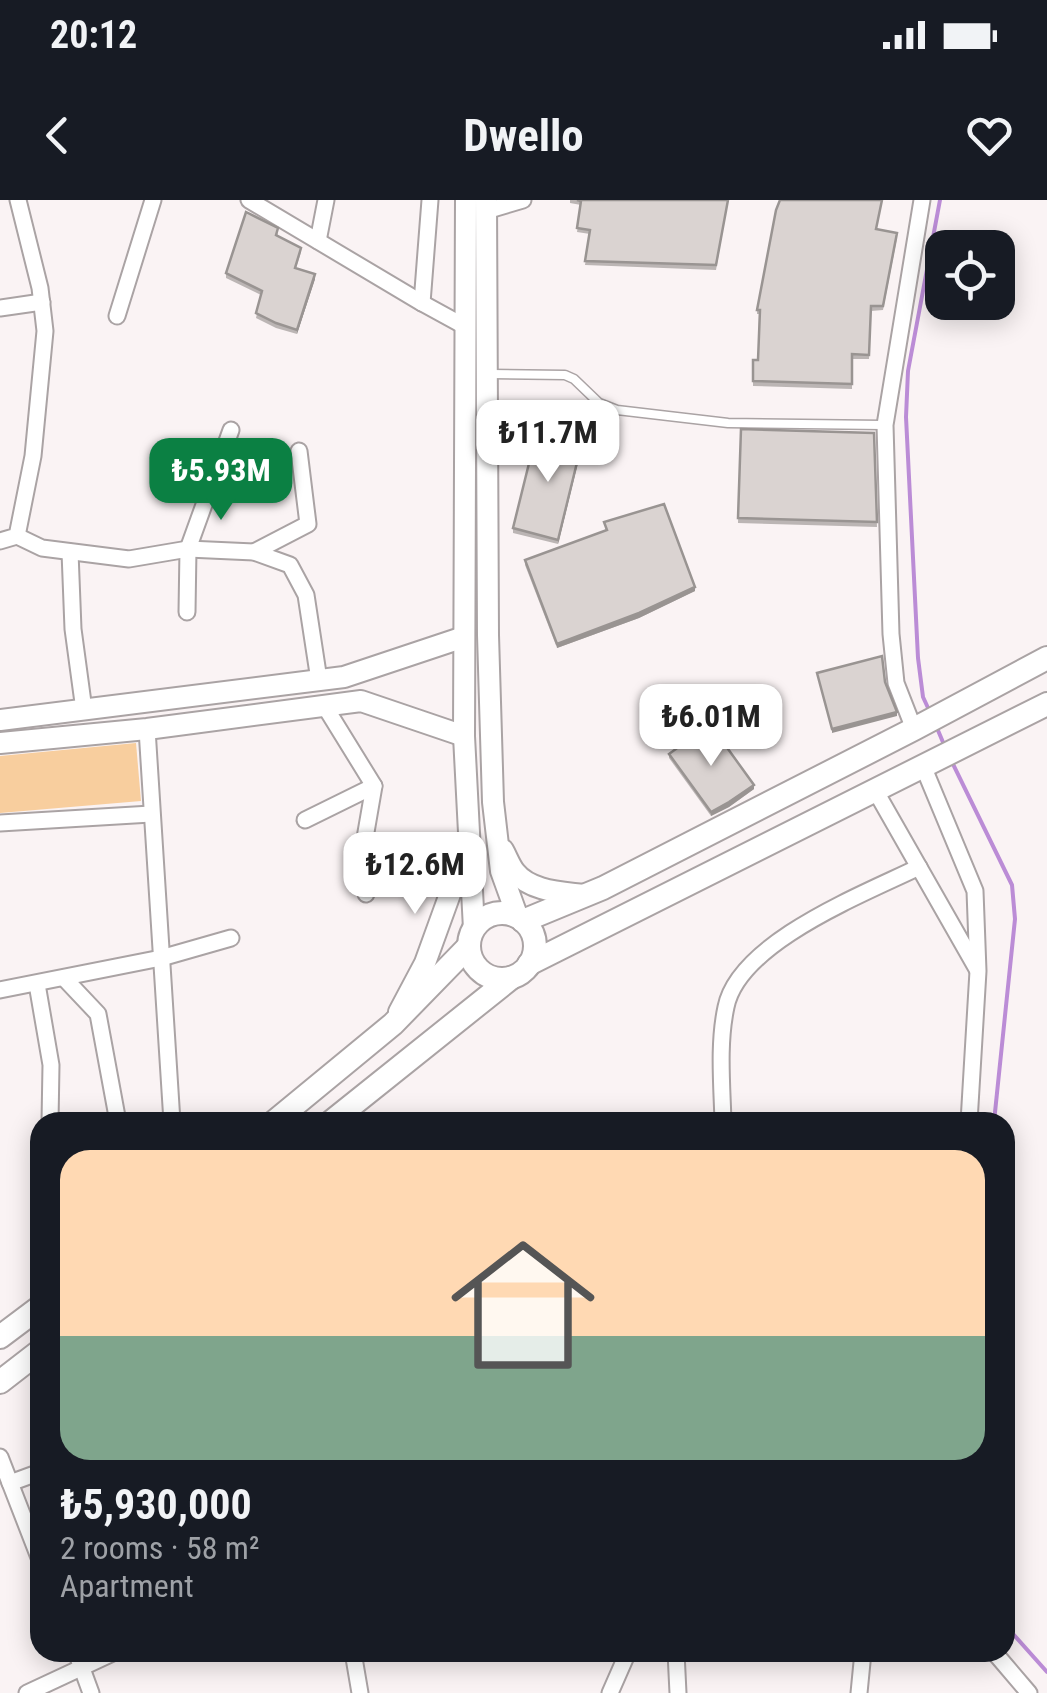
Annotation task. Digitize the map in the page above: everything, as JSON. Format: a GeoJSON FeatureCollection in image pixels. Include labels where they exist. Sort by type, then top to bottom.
{"type":"FeatureCollection","features":[{"type":"Feature","properties":{"kind":"main road"},"geometry":{"type":"LineString","coordinates":[[466,200],[464,736],[475,965],[491,977],[520,971],[534,954],[535,944],[500,871],[496,838],[488,635],[486,206]]}},
{"type":"Feature","properties":{"kind":"main road"},"geometry":{"type":"LineString","coordinates":[[0,720],[344,677],[464,636]]}},
{"type":"Feature","properties":{"kind":"main road"},"geometry":{"type":"LineString","coordinates":[[286,1112],[393,1024],[489,916],[499,913],[520,919],[603,888],[1047,658]]}},
{"type":"Feature","properties":{"kind":"main road"},"geometry":{"type":"LineString","coordinates":[[0,742],[147,730],[361,702],[464,736]]}},
{"type":"Feature","properties":{"kind":"main road"},"geometry":{"type":"LineString","coordinates":[[343,1112],[520,971],[1047,704]]}},
{"type":"Feature","properties":{"kind":"main road"},"geometry":{"type":"LineString","coordinates":[[393,1024],[425,964],[450,894],[468,821]]}},
{"type":"Feature","properties":{"kind":"main road"},"geometry":{"type":"LineString","coordinates":[[496,838],[516,873],[532,884],[583,895]]}},
{"type":"Feature","properties":{"kind":"main road"},"geometry":{"type":"LineString","coordinates":[[0,1337],[30,1314]]}},
{"type":"Feature","properties":{"kind":"main road"},"geometry":{"type":"LineString","coordinates":[[0,1382],[30,1359]]}},
{"type":"Feature","properties":{"kind":"street"},"geometry":{"type":"LineString","coordinates":[[117,316],[152,200]]}},
{"type":"Feature","properties":{"kind":"street"},"geometry":{"type":"LineString","coordinates":[[249,200],[464,326]]}},
{"type":"Feature","properties":{"kind":"street"},"geometry":{"type":"LineString","coordinates":[[318,241],[326,200]]}},
{"type":"Feature","properties":{"kind":"street"},"geometry":{"type":"LineString","coordinates":[[422,304],[430,200]]}},
{"type":"Feature","properties":{"kind":"street"},"geometry":{"type":"LineString","coordinates":[[486,206],[522,200]]}},
{"type":"Feature","properties":{"kind":"street"},"geometry":{"type":"LineString","coordinates":[[914,729],[896,683],[890,634],[885,424],[922,200]]}},
{"type":"Feature","properties":{"kind":"street"},"geometry":{"type":"LineString","coordinates":[[16,201],[42,302],[45,330],[33,456],[17,536]]}},
{"type":"Feature","properties":{"kind":"street"},"geometry":{"type":"LineString","coordinates":[[0,308],[42,302]]}},
{"type":"Feature","properties":{"kind":"street"},"geometry":{"type":"LineString","coordinates":[[187,612],[188,549],[231,430]]}},
{"type":"Feature","properties":{"kind":"street"},"geometry":{"type":"LineString","coordinates":[[254,552],[308,524],[299,451]]}},
{"type":"Feature","properties":{"kind":"street"},"geometry":{"type":"LineString","coordinates":[[0,542],[17,536],[42,548],[129,559],[188,549],[254,552],[290,564],[306,595],[319,680]]}},
{"type":"Feature","properties":{"kind":"street"},"geometry":{"type":"LineString","coordinates":[[70,552],[84,710]]}},
{"type":"Feature","properties":{"kind":"street"},"geometry":{"type":"LineString","coordinates":[[324,706],[374,786],[361,861],[366,894]]}},
{"type":"Feature","properties":{"kind":"street"},"geometry":{"type":"LineString","coordinates":[[147,730],[171,1112]]}},
{"type":"Feature","properties":{"kind":"street"},"geometry":{"type":"LineString","coordinates":[[923,766],[975,892],[978,971],[970,1112]]}},
{"type":"Feature","properties":{"kind":"street"},"geometry":{"type":"LineString","coordinates":[[304,820],[374,786]]}},
{"type":"Feature","properties":{"kind":"street"},"geometry":{"type":"LineString","coordinates":[[875,790],[978,971]]}},
{"type":"Feature","properties":{"kind":"street"},"geometry":{"type":"LineString","coordinates":[[0,823],[151,814]]}},
{"type":"Feature","properties":{"kind":"street"},"geometry":{"type":"LineString","coordinates":[[723,1112],[725,1009],[742,972],[802,924],[919,867]]}},
{"type":"Feature","properties":{"kind":"street"},"geometry":{"type":"LineString","coordinates":[[0,990],[161,958],[231,938]]}},
{"type":"Feature","properties":{"kind":"street"},"geometry":{"type":"LineString","coordinates":[[64,978],[98,1014],[116,1112]]}},
{"type":"Feature","properties":{"kind":"street"},"geometry":{"type":"LineString","coordinates":[[36,984],[52,1065],[50,1112]]}},
{"type":"Feature","properties":{"kind":"street"},"geometry":{"type":"LineString","coordinates":[[0,1456],[30,1534]]}},
{"type":"Feature","properties":{"kind":"street"},"geometry":{"type":"LineString","coordinates":[[10,1483],[30,1476]]}},
{"type":"Feature","properties":{"kind":"street"},"geometry":{"type":"LineString","coordinates":[[27,1693],[76,1662]]}},
{"type":"Feature","properties":{"kind":"street"},"geometry":{"type":"LineString","coordinates":[[80,1662],[91,1693]]}},
{"type":"Feature","properties":{"kind":"street"},"geometry":{"type":"LineString","coordinates":[[354,1662],[360,1693]]}},
{"type":"Feature","properties":{"kind":"street"},"geometry":{"type":"LineString","coordinates":[[610,1693],[624,1662]]}},
{"type":"Feature","properties":{"kind":"street"},"geometry":{"type":"LineString","coordinates":[[676,1662],[678,1693]]}},
{"type":"Feature","properties":{"kind":"street"},"geometry":{"type":"LineString","coordinates":[[860,1693],[862,1662]]}},
{"type":"Feature","properties":{"kind":"street"},"geometry":{"type":"LineString","coordinates":[[1003,1662],[1029,1693]]}},
{"type":"Feature","properties":{"kind":"lane"},"geometry":{"type":"LineString","coordinates":[[485,374],[565,375],[598,403],[617,410],[728,423],[885,424]]}},
{"type":"Feature","properties":{"kind":"shaded area"},"geometry":{"type":"Polygon","coordinates":[[[136,743],[141,801],[0,813],[0,756],[136,743]]]}},
{"type":"Feature","properties":{"kind":"building"},"geometry":{"type":"Polygon","coordinates":[[[577,200],[728,200],[716,265],[585,261],[590,230],[577,228],[581,201],[577,200]]]}},
{"type":"Feature","properties":{"kind":"building"},"geometry":{"type":"Polygon","coordinates":[[[780,200],[882,200],[876,229],[897,233],[883,306],[871,306],[869,355],[852,354],[852,384],[753,381],[753,360],[758,360],[757,310],[780,200]]]}},
{"type":"Feature","properties":{"kind":"building"},"geometry":{"type":"Polygon","coordinates":[[[246,212],[278,228],[276,235],[301,248],[295,268],[315,274],[297,330],[256,313],[262,291],[226,273],[246,212]]]}},
{"type":"Feature","properties":{"kind":"building"},"geometry":{"type":"Polygon","coordinates":[[[741,429],[874,433],[877,522],[738,518],[741,429]]]}},
{"type":"Feature","properties":{"kind":"building"},"geometry":{"type":"Polygon","coordinates":[[[537,431],[582,442],[558,540],[513,528],[537,431]]]}},
{"type":"Feature","properties":{"kind":"building"},"geometry":{"type":"Polygon","coordinates":[[[664,504],[695,587],[557,644],[525,560],[607,530],[604,522],[664,504]]]}},
{"type":"Feature","properties":{"kind":"building"},"geometry":{"type":"Polygon","coordinates":[[[882,656],[885,682],[897,712],[832,729],[817,673],[882,656]]]}},
{"type":"Feature","properties":{"kind":"building"},"geometry":{"type":"Polygon","coordinates":[[[710,724],[754,785],[711,812],[669,754],[710,724]]]}},
{"type":"Feature","properties":{"kind":"waterway"},"geometry":{"type":"LineString","coordinates":[[929,710],[923,697],[918,658],[906,417],[908,371],[940,200]]}},
{"type":"Feature","properties":{"kind":"waterway"},"geometry":{"type":"LineString","coordinates":[[937,728],[945,747]]}},
{"type":"Feature","properties":{"kind":"waterway"},"geometry":{"type":"LineString","coordinates":[[951,760],[1012,885],[1015,919],[995,1112]]}},
{"type":"Feature","properties":{"kind":"waterway"},"geometry":{"type":"LineString","coordinates":[[1015,1636],[1047,1672]]}}]}
